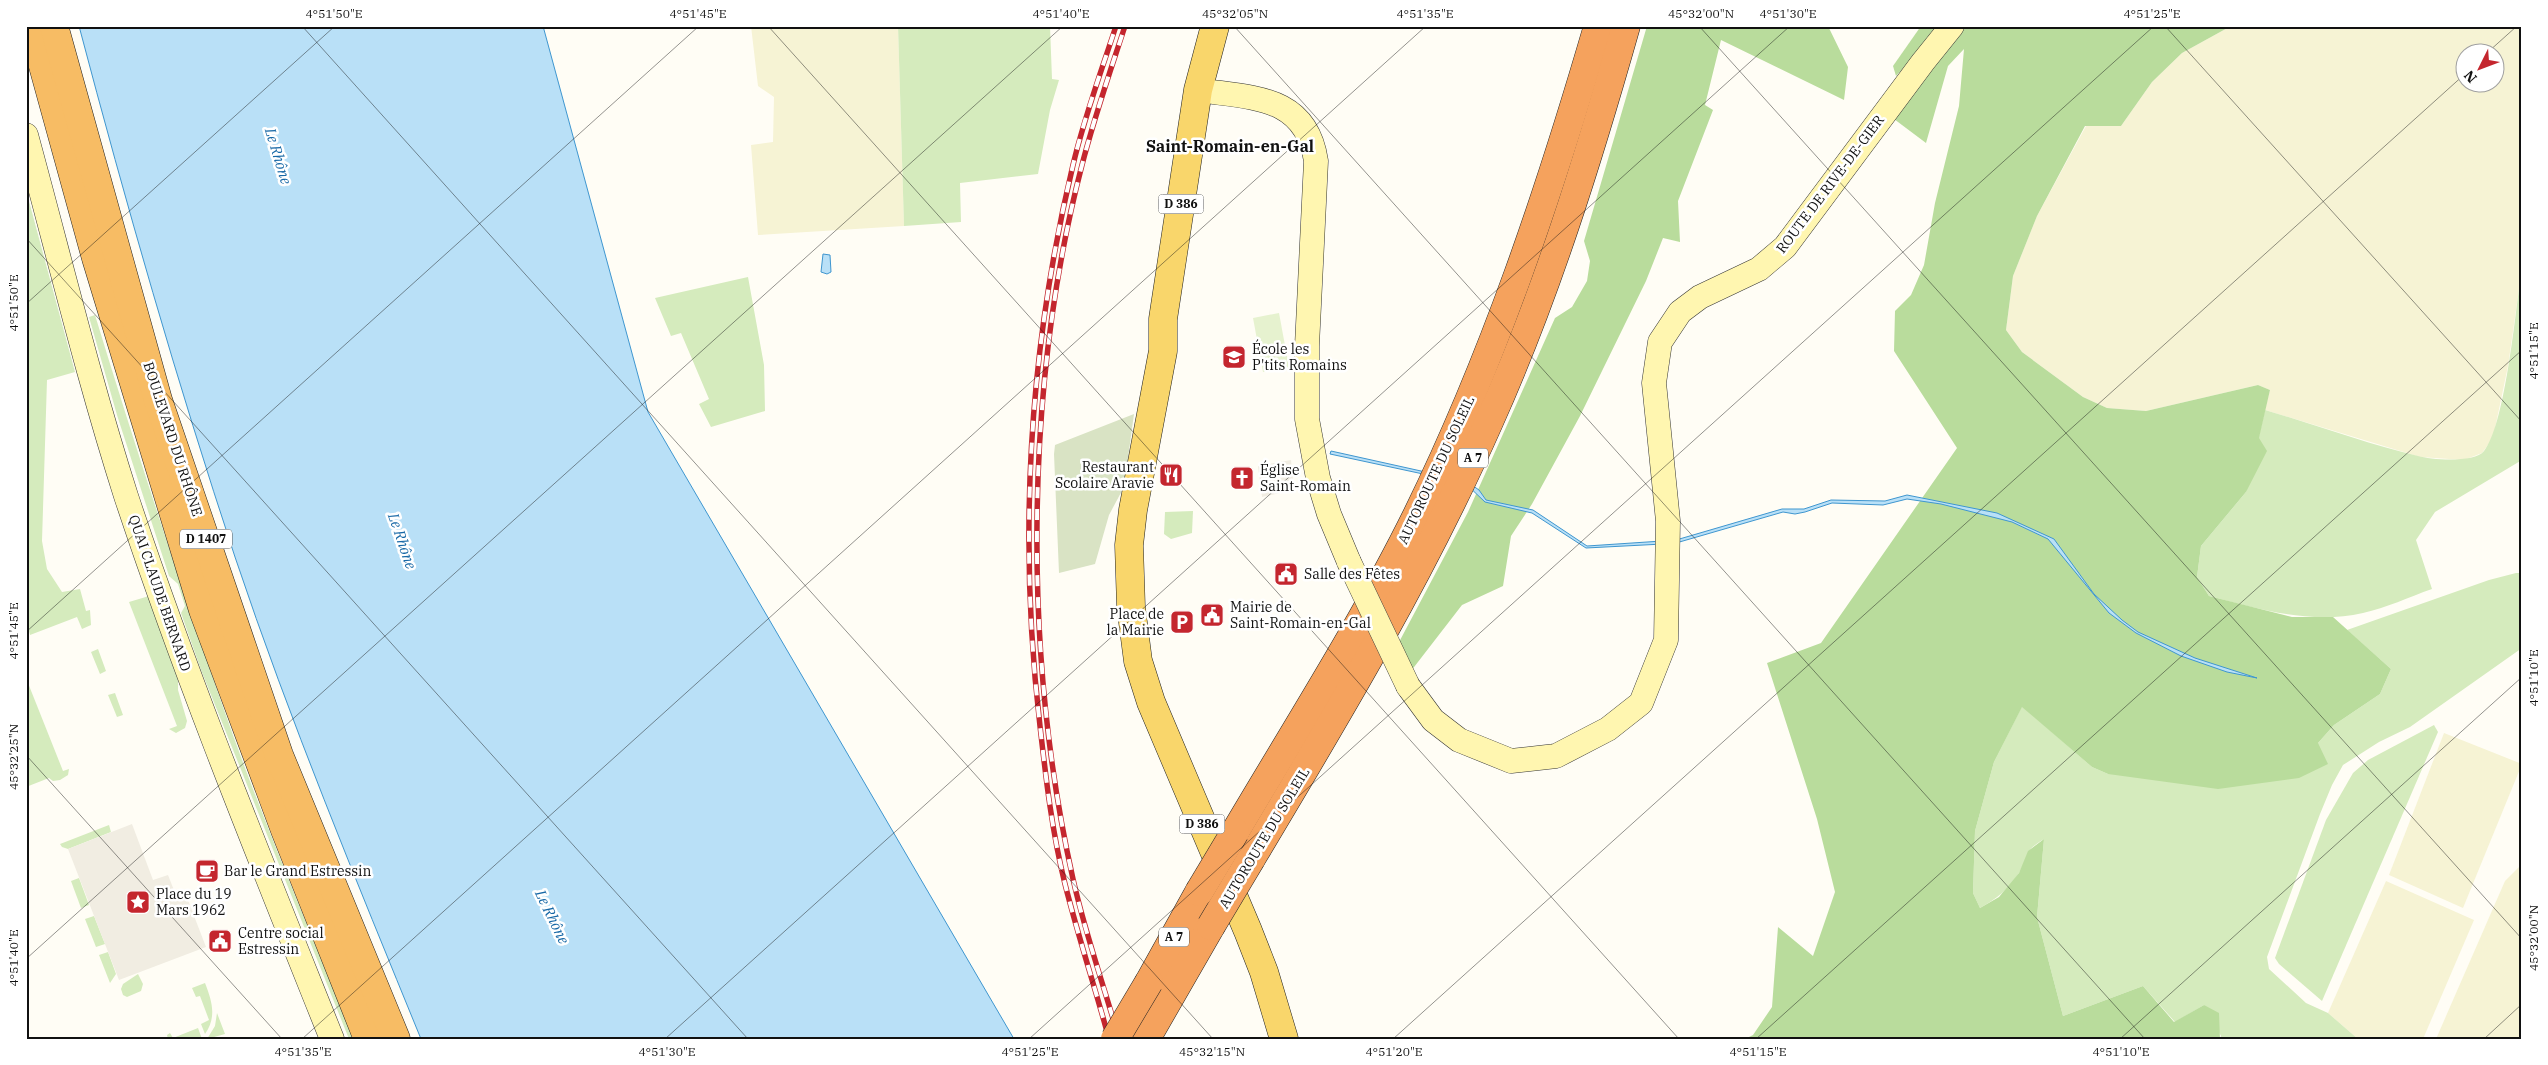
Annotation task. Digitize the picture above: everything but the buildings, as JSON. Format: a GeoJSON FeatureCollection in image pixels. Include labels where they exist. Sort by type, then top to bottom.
{"type":"FeatureCollection","features":[{"type":"Feature","properties":{"kind":"highway","name":"BOULEVARD DU RHÔNE"},"geometry":{"type":"LineString","coordinates":[[32,26],[96,258],[202,610],[285,830],[368,1039]]}},
{"type":"Feature","properties":{"kind":"highway","name":"BOULEVARD DU RHÔNE"},"geometry":{"type":"LineString","coordinates":[[54,26],[161,409],[279,755],[396,1039]]}},
{"type":"Feature","properties":{"kind":"highway","name":"AUTOROUTE DU SOLEIL"},"geometry":{"type":"LineString","coordinates":[[1115,1039],[1199,892],[1350,638],[1416,516],[1465,410],[1528,252],[1598,26]]}},
{"type":"Feature","properties":{"kind":"highway","name":"AUTOROUTE DU SOLEIL"},"geometry":{"type":"LineString","coordinates":[[1146,1039],[1372,654],[1440,527],[1489,422],[1522,344],[1581,178],[1626,26]]}},
{"type":"Feature","properties":{"kind":"main road","name":"D 386"},"geometry":{"type":"LineString","coordinates":[[1215,26],[1198,90],[1163,319],[1163,351],[1133,510],[1129,544],[1131,607],[1138,661],[1151,702],[1264,972],[1284,1039]]}},
{"type":"Feature","properties":{"kind":"main road","name":"ROUTE DE RIVE-DE-GIER"},"geometry":{"type":"LineString","coordinates":[[1198,90],[1286,108],[1303,124],[1313,143],[1316,161],[1307,346],[1307,419],[1318,478],[1329,514],[1349,562],[1408,686],[1432,720],[1459,740],[1510,761],[1556,756],[1608,729],[1641,703],[1666,640],[1668,521],[1654,383],[1660,342],[1680,312],[1700,297],[1759,270],[1785,247],[1952,26]]}},
{"type":"Feature","properties":{"kind":"main road","name":"QUAI CLAUDE BERNARD"},"geometry":{"type":"LineString","coordinates":[[26,135],[66,290],[127,497],[209,734],[332,1039]]}},
{"type":"Feature","properties":{"kind":"shaded area"},"geometry":{"type":"Polygon","coordinates":[[[751,26],[898,26],[904,226],[758,235],[751,145],[773,142],[774,97],[758,86],[751,26]]]}},
{"type":"Feature","properties":{"kind":"shaded area"},"geometry":{"type":"Polygon","coordinates":[[[2231,26],[2522,26],[2522,290],[2519,289],[2508,366],[2493,438],[2482,453],[2464,460],[2420,457],[2265,410],[2270,390],[2258,385],[2146,411],[2107,408],[2083,397],[2022,352],[2006,330],[2013,276],[2037,216],[2086,126],[2121,126],[2152,82],[2182,53],[2231,26]]]}},
{"type":"Feature","properties":{"kind":"shaded area"},"geometry":{"type":"Polygon","coordinates":[[[1291,460],[1294,490],[1262,497],[1258,466],[1291,460]]]}},
{"type":"Feature","properties":{"kind":"shaded area"},"geometry":{"type":"Polygon","coordinates":[[[2444,733],[2522,764],[2463,908],[2389,875],[2444,733]]]}},
{"type":"Feature","properties":{"kind":"shaded area","name":"Place du 19 Mars 1962"},"geometry":{"type":"Polygon","coordinates":[[[132,824],[153,880],[168,875],[177,898],[186,895],[206,947],[119,980],[68,849],[132,824]]]}},
{"type":"Feature","properties":{"kind":"shaded area"},"geometry":{"type":"Polygon","coordinates":[[[2522,864],[2522,1039],[2436,1039],[2505,881],[2522,864]]]}},
{"type":"Feature","properties":{"kind":"shaded area"},"geometry":{"type":"Polygon","coordinates":[[[2386,881],[2474,920],[2423,1039],[2358,1039],[2328,1013],[2386,881]]]}},
{"type":"Feature","properties":{"kind":"green space"},"geometry":{"type":"Polygon","coordinates":[[[898,26],[1050,26],[1052,79],[1059,80],[1050,110],[1038,174],[960,183],[961,222],[904,226],[898,26]]]}},
{"type":"Feature","properties":{"kind":"green space"},"geometry":{"type":"Polygon","coordinates":[[[1647,26],[1828,26],[1848,67],[1844,100],[1721,40],[1705,105],[1713,110],[1678,201],[1680,242],[1663,238],[1646,281],[1580,416],[1532,504],[1511,536],[1503,586],[1462,605],[1411,671],[1398,644],[1468,512],[1555,318],[1572,307],[1587,281],[1590,261],[1584,241],[1647,26]]]}},
{"type":"Feature","properties":{"kind":"green space"},"geometry":{"type":"Polygon","coordinates":[[[1921,26],[1943,26],[1896,76],[1893,66],[1921,26]]]}},
{"type":"Feature","properties":{"kind":"green space"},"geometry":{"type":"Polygon","coordinates":[[[1964,26],[2231,26],[2182,53],[2152,82],[2121,126],[2085,126],[2037,216],[2013,276],[2006,330],[2022,352],[2083,397],[2107,408],[2146,411],[2258,385],[2270,390],[2259,438],[2267,451],[2246,492],[2201,546],[2197,577],[2209,596],[2292,617],[2333,617],[2391,669],[2380,694],[2334,725],[2318,743],[2328,764],[2299,778],[2218,789],[2108,774],[2092,767],[2022,707],[1994,762],[1975,831],[1973,893],[1980,908],[1999,897],[2019,873],[2028,851],[2044,839],[2037,917],[2063,1016],[2143,986],[2174,1022],[2204,1005],[2219,1013],[2220,1039],[1745,1039],[1753,1035],[1772,1007],[1778,927],[1813,956],[1835,892],[1817,819],[1767,663],[1821,643],[1957,448],[1894,351],[1895,311],[1911,295],[1924,265],[1935,203],[1959,106],[1964,49],[1948,66],[1926,143],[1894,119],[1941,49],[1964,26]]]}},
{"type":"Feature","properties":{"kind":"green space"},"geometry":{"type":"Polygon","coordinates":[[[26,190],[75,372],[47,380],[42,541],[47,569],[62,592],[80,589],[86,611],[90,610],[91,625],[82,629],[77,617],[30,635],[29,631],[26,633],[26,190]]]}},
{"type":"Feature","properties":{"kind":"green space"},"geometry":{"type":"Polygon","coordinates":[[[748,277],[764,365],[765,411],[711,427],[699,404],[709,399],[681,333],[671,336],[655,298],[748,277]]]}},
{"type":"Feature","properties":{"kind":"green space"},"geometry":{"type":"Polygon","coordinates":[[[2519,289],[2522,290],[2522,460],[2435,512],[2416,540],[2432,589],[2372,611],[2324,617],[2285,614],[2209,596],[2197,577],[2201,546],[2246,492],[2265,410],[2380,446],[2424,457],[2453,460],[2479,455],[2484,451],[2491,438],[2503,398],[2519,289]]]}},
{"type":"Feature","properties":{"kind":"green space"},"geometry":{"type":"Polygon","coordinates":[[[1279,313],[1289,367],[1263,372],[1253,318],[1279,313]]]}},
{"type":"Feature","properties":{"kind":"green space"},"geometry":{"type":"Polygon","coordinates":[[[95,315],[141,462],[237,746],[354,1039],[349,1039],[201,670],[181,613],[185,606],[178,584],[169,576],[117,415],[89,317],[95,315]]]}},
{"type":"Feature","properties":{"kind":"green space"},"geometry":{"type":"Polygon","coordinates":[[[1134,414],[1124,487],[1109,515],[1095,564],[1059,573],[1055,445],[1134,414]]]}},
{"type":"Feature","properties":{"kind":"green space"},"geometry":{"type":"Polygon","coordinates":[[[1193,511],[1192,533],[1171,539],[1164,534],[1165,512],[1193,511]]]}},
{"type":"Feature","properties":{"kind":"green space"},"geometry":{"type":"Polygon","coordinates":[[[2522,573],[2522,648],[2410,727],[2379,742],[2343,765],[2320,814],[2267,957],[2269,969],[2306,1003],[2328,1013],[2358,1039],[2220,1039],[2221,1036],[2204,1005],[2175,1022],[2143,986],[2063,1016],[2037,917],[2044,839],[2032,847],[2015,879],[1997,897],[1980,908],[1973,893],[1975,831],[1994,762],[2022,706],[2092,767],[2108,774],[2318,743],[2334,725],[2380,694],[2391,669],[2347,630],[2489,580],[2522,573]]]}},
{"type":"Feature","properties":{"kind":"green space"},"geometry":{"type":"Polygon","coordinates":[[[149,596],[178,675],[178,690],[187,721],[185,728],[176,733],[169,729],[177,726],[129,602],[149,596]]]}},
{"type":"Feature","properties":{"kind":"green space"},"geometry":{"type":"Polygon","coordinates":[[[98,649],[106,671],[100,674],[91,652],[98,649]]]}},
{"type":"Feature","properties":{"kind":"green space"},"geometry":{"type":"Polygon","coordinates":[[[26,678],[63,771],[69,769],[68,775],[60,780],[53,781],[49,778],[26,787],[26,678]]]}},
{"type":"Feature","properties":{"kind":"green space"},"geometry":{"type":"Polygon","coordinates":[[[115,693],[123,715],[117,717],[108,695],[115,693]]]}},
{"type":"Feature","properties":{"kind":"green space"},"geometry":{"type":"Polygon","coordinates":[[[2434,725],[2438,732],[2322,1001],[2279,964],[2275,958],[2326,820],[2353,773],[2368,760],[2434,725]]]}},
{"type":"Feature","properties":{"kind":"green space"},"geometry":{"type":"Polygon","coordinates":[[[109,825],[111,832],[68,849],[60,844],[109,825]]]}},
{"type":"Feature","properties":{"kind":"green space"},"geometry":{"type":"Polygon","coordinates":[[[79,878],[89,905],[81,908],[71,881],[79,878]]]}},
{"type":"Feature","properties":{"kind":"green space"},"geometry":{"type":"Polygon","coordinates":[[[94,916],[105,944],[96,947],[85,919],[94,916]]]}},
{"type":"Feature","properties":{"kind":"green space"},"geometry":{"type":"Polygon","coordinates":[[[108,952],[116,974],[110,983],[99,955],[108,952]]]}},
{"type":"Feature","properties":{"kind":"green space"},"geometry":{"type":"Polygon","coordinates":[[[138,974],[143,984],[141,991],[127,997],[123,995],[121,989],[123,984],[138,974]]]}},
{"type":"Feature","properties":{"kind":"green space"},"geometry":{"type":"Polygon","coordinates":[[[205,983],[210,996],[212,1015],[209,1028],[205,1034],[201,1024],[209,1020],[200,996],[196,997],[192,988],[205,983]]]}},
{"type":"Feature","properties":{"kind":"green space"},"geometry":{"type":"Polygon","coordinates":[[[217,1013],[225,1034],[207,1039],[215,1026],[217,1013]]]}},
{"type":"Feature","properties":{"kind":"green space"},"geometry":{"type":"Polygon","coordinates":[[[198,1028],[202,1039],[168,1039],[167,1035],[170,1033],[173,1038],[198,1028]]]}},
{"type":"Feature","properties":{"kind":"water","name":"Le Rhône"},"geometry":{"type":"Polygon","coordinates":[[[79,26],[543,26],[648,412],[1014,1039],[421,1039],[301,740],[235,557],[153,293],[79,26]]]}},
{"type":"Feature","properties":{"kind":"water"},"geometry":{"type":"Polygon","coordinates":[[[823,254],[830,255],[831,272],[827,274],[821,272],[823,254]]]}},
{"type":"Feature","properties":{"kind":"water"},"geometry":{"type":"Polygon","coordinates":[[[1331,451],[1466,481],[1479,490],[1486,500],[1533,510],[1587,546],[1662,541],[1663,544],[1586,548],[1532,513],[1485,502],[1465,483],[1330,454],[1331,451]]]}},
{"type":"Feature","properties":{"kind":"water"},"geometry":{"type":"Polygon","coordinates":[[[1907,495],[1997,513],[2054,539],[2094,594],[2138,632],[2195,658],[2257,678],[2227,672],[2181,656],[2136,633],[2109,613],[2048,539],[2012,522],[1941,504],[1907,499],[1883,505],[1832,503],[1795,514],[1783,512],[1676,543],[1676,540],[1782,509],[1804,509],[1831,500],[1885,501],[1907,495]]]}},
{"type":"Feature","properties":{"kind":"railway"},"geometry":{"type":"LineString","coordinates":[[1109,1039],[1075,923],[1056,845],[1040,726],[1033,655],[1029,514],[1037,374],[1058,234],[1082,130],[1116,26]]}},
{"type":"Feature","properties":{"kind":"railway"},"geometry":{"type":"LineString","coordinates":[[1119,1039],[1078,899],[1057,793],[1045,704],[1039,613],[1037,522],[1040,430],[1049,339],[1063,251],[1082,165],[1102,95],[1125,26]]}},
{"type":"Feature","properties":{"kind":"place","name":"École les P'tits Romains"},"geometry":{"type":"Point","coordinates":[1234,357]}},
{"type":"Feature","properties":{"kind":"place","name":"Restaurant Scolaire Aravie"},"geometry":{"type":"Point","coordinates":[1171,475]}},
{"type":"Feature","properties":{"kind":"place","name":"Église Saint-Romain"},"geometry":{"type":"Point","coordinates":[1242,478]}},
{"type":"Feature","properties":{"kind":"place","name":"Salle des Fêtes"},"geometry":{"type":"Point","coordinates":[1286,574]}},
{"type":"Feature","properties":{"kind":"place","name":"Mairie de Saint-Romain-en-Gal"},"geometry":{"type":"Point","coordinates":[1212,615]}},
{"type":"Feature","properties":{"kind":"place","name":"Place de la Mairie"},"geometry":{"type":"Point","coordinates":[1182,622]}},
{"type":"Feature","properties":{"kind":"place","name":"Bar le Grand Estressin"},"geometry":{"type":"Point","coordinates":[207,871]}},
{"type":"Feature","properties":{"kind":"place","name":"Place du 19 Mars 1962"},"geometry":{"type":"Point","coordinates":[138,902]}},
{"type":"Feature","properties":{"kind":"place","name":"Centre social Estressin"},"geometry":{"type":"Point","coordinates":[220,941]}},
{"type":"Feature","properties":{"kind":"district","name":"Saint-Romain-en-Gal"},"geometry":{"type":"Point","coordinates":[1230,146]}}]}
